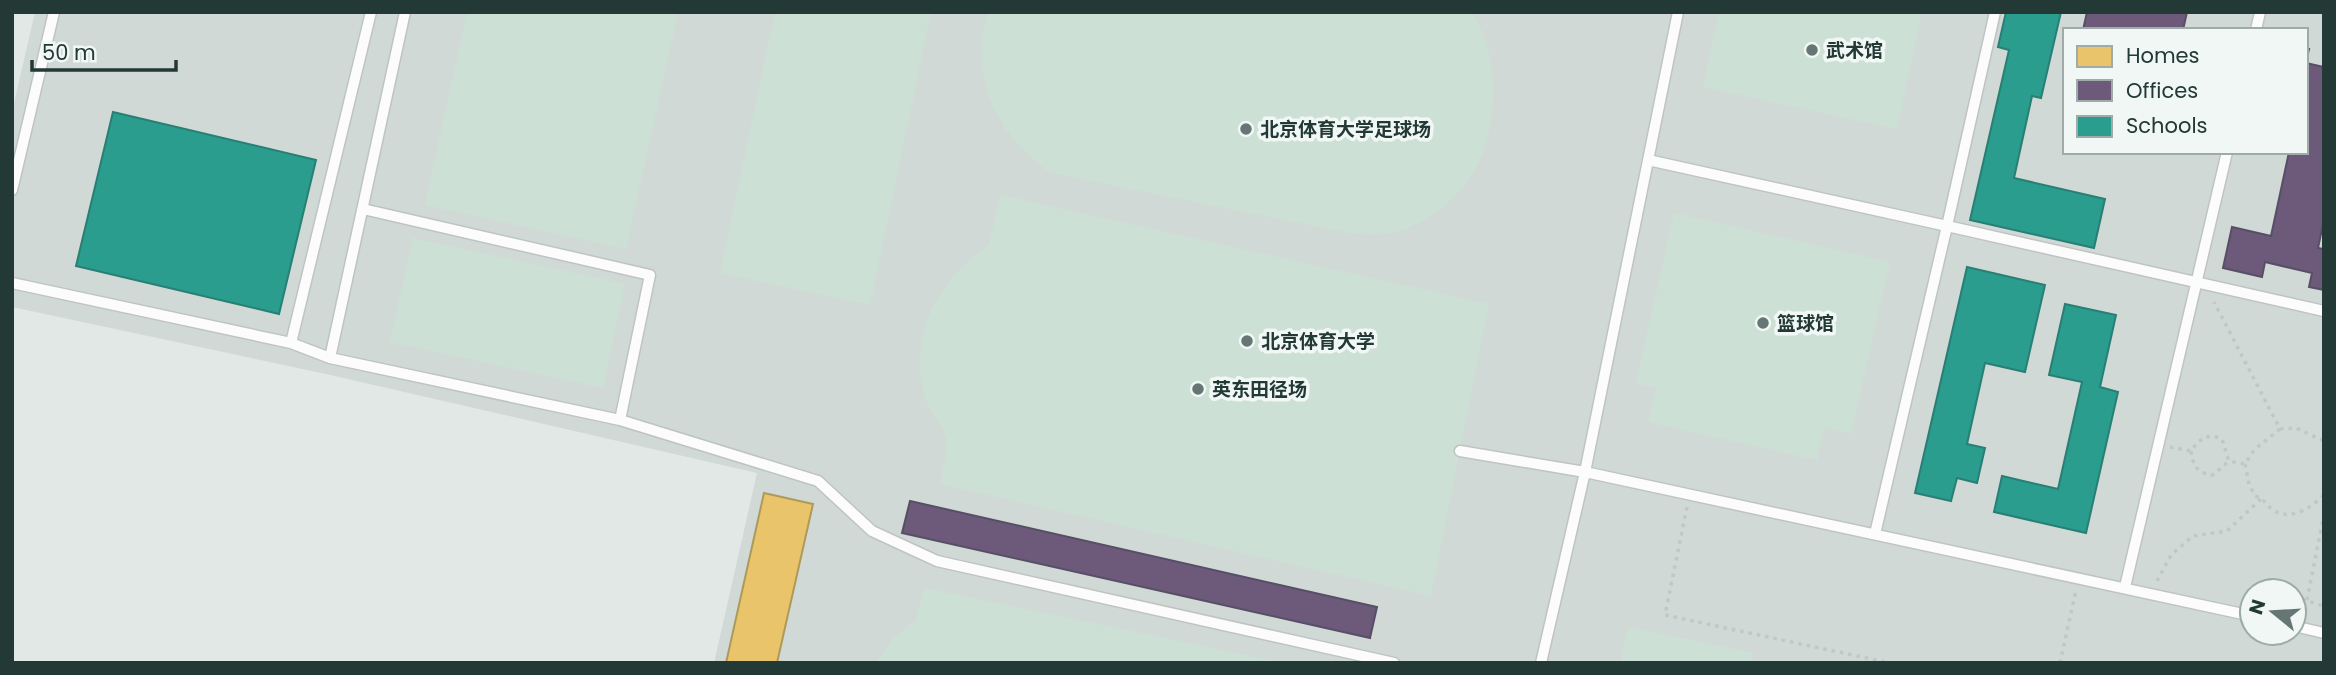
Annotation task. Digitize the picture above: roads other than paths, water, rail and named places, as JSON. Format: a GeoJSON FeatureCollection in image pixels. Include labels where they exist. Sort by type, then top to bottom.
{"type":"FeatureCollection","features":[{"type":"Feature","properties":{"kind":"lane"},"geometry":{"type":"LineString","coordinates":[[12,190],[54,12]]}},
{"type":"Feature","properties":{"kind":"lane"},"geometry":{"type":"LineString","coordinates":[[292,343],[370,12]]}},
{"type":"Feature","properties":{"kind":"lane"},"geometry":{"type":"LineString","coordinates":[[330,358],[405,12]]}},
{"type":"Feature","properties":{"kind":"lane"},"geometry":{"type":"LineString","coordinates":[[1541,663],[1585,472],[1678,12]]}},
{"type":"Feature","properties":{"kind":"lane"},"geometry":{"type":"LineString","coordinates":[[1875,534],[1995,12]]}},
{"type":"Feature","properties":{"kind":"lane"},"geometry":{"type":"LineString","coordinates":[[2124,587],[2201,284],[2227,154]]}},
{"type":"Feature","properties":{"kind":"lane"},"geometry":{"type":"LineString","coordinates":[[1648,160],[2324,311]]}},
{"type":"Feature","properties":{"kind":"lane"},"geometry":{"type":"LineString","coordinates":[[363,209],[650,275],[620,420]]}},
{"type":"Feature","properties":{"kind":"lane"},"geometry":{"type":"LineString","coordinates":[[12,284],[292,343],[330,358],[620,420],[818,481],[872,531],[937,561],[1394,663]]}},
{"type":"Feature","properties":{"kind":"lane"},"geometry":{"type":"LineString","coordinates":[[1460,451],[1585,472],[2238,613]]}},
{"type":"Feature","properties":{"kind":"place","name":"武术馆"},"geometry":{"type":"Point","coordinates":[1812,50]}},
{"type":"Feature","properties":{"kind":"place","name":"北京体育大学足球场"},"geometry":{"type":"Point","coordinates":[1246,129]}},
{"type":"Feature","properties":{"kind":"place","name":"篮球馆"},"geometry":{"type":"Point","coordinates":[1763,323]}},
{"type":"Feature","properties":{"kind":"place","name":"北京体育大学"},"geometry":{"type":"Point","coordinates":[1247,341]}},
{"type":"Feature","properties":{"kind":"place","name":"英东田径场"},"geometry":{"type":"Point","coordinates":[1198,389]}}]}
